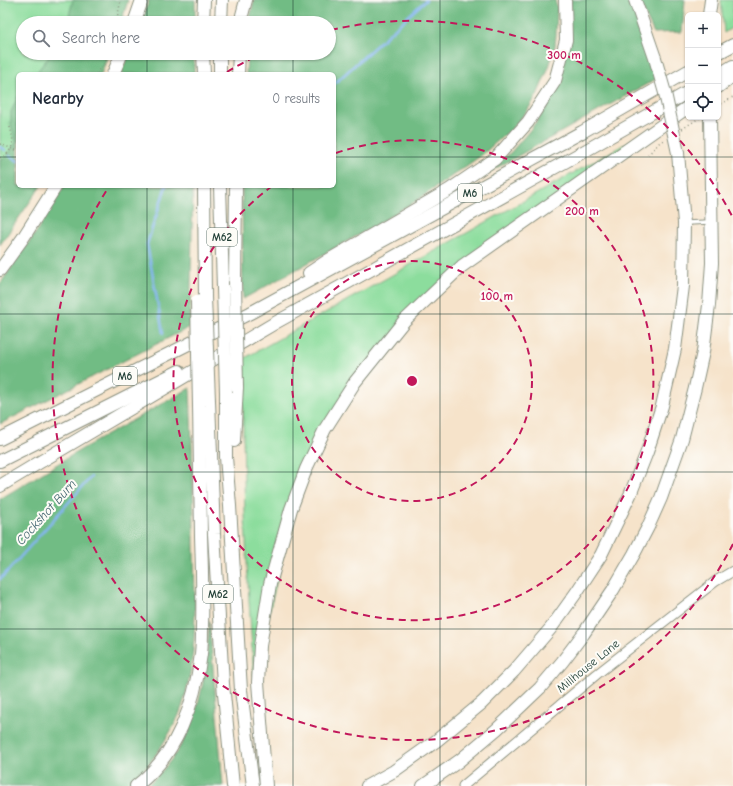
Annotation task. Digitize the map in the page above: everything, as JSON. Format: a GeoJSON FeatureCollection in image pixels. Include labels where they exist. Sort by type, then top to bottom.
{"type":"FeatureCollection","features":[{"type":"Feature","properties":{"kind":"highway"},"geometry":{"type":"LineString","coordinates":[[136,16],[142,0]]}},
{"type":"Feature","properties":{"kind":"highway"},"geometry":{"type":"LineString","coordinates":[[203,16],[204,0]]}},
{"type":"Feature","properties":{"kind":"highway"},"geometry":{"type":"LineString","coordinates":[[221,16],[222,0]]}},
{"type":"Feature","properties":{"kind":"highway"},"geometry":{"type":"LineString","coordinates":[[242,16],[246,0]]}},
{"type":"Feature","properties":{"kind":"highway"},"geometry":{"type":"LineString","coordinates":[[250,313],[327,261],[449,190],[495,159],[528,122],[555,81],[566,40],[565,0]]}},
{"type":"Feature","properties":{"kind":"highway"},"geometry":{"type":"LineString","coordinates":[[367,786],[394,771],[436,741],[488,698],[514,671],[551,628],[601,555],[630,495],[647,452],[662,406],[674,349],[682,286],[684,223],[678,153],[665,93],[656,58],[635,0]]}},
{"type":"Feature","properties":{"kind":"highway"},"geometry":{"type":"LineString","coordinates":[[709,12],[711,0]]}},
{"type":"Feature","properties":{"kind":"highway"},"geometry":{"type":"LineString","coordinates":[[721,51],[733,45]]}},
{"type":"Feature","properties":{"kind":"highway"},"geometry":{"type":"LineString","coordinates":[[114,72],[119,60]]}},
{"type":"Feature","properties":{"kind":"highway"},"geometry":{"type":"LineString","coordinates":[[204,60],[204,72]]}},
{"type":"Feature","properties":{"kind":"highway"},"geometry":{"type":"LineString","coordinates":[[220,60],[220,72]]}},
{"type":"Feature","properties":{"kind":"highway"},"geometry":{"type":"LineString","coordinates":[[238,72],[239,60]]}},
{"type":"Feature","properties":{"kind":"highway"},"geometry":{"type":"LineString","coordinates":[[721,73],[733,66]]}},
{"type":"Feature","properties":{"kind":"highway","name":"M6"},"geometry":{"type":"LineString","coordinates":[[0,439],[250,313],[582,132],[685,73]]}},
{"type":"Feature","properties":{"kind":"highway"},"geometry":{"type":"LineString","coordinates":[[721,85],[733,76]]}},
{"type":"Feature","properties":{"kind":"highway","name":"M6"},"geometry":{"type":"LineString","coordinates":[[0,461],[275,323],[685,94]]}},
{"type":"Feature","properties":{"kind":"highway"},"geometry":{"type":"LineString","coordinates":[[266,786],[258,682],[260,646],[270,584],[291,508],[306,469],[325,429],[355,382],[404,321],[462,266],[685,109]]}},
{"type":"Feature","properties":{"kind":"highway"},"geometry":{"type":"LineString","coordinates":[[423,786],[459,761],[497,729],[540,688],[562,662],[613,590],[634,554],[661,498],[682,439],[696,388],[703,352],[709,305],[712,263],[710,120]]}},
{"type":"Feature","properties":{"kind":"highway"},"geometry":{"type":"LineString","coordinates":[[0,270],[23,238],[55,188]]}},
{"type":"Feature","properties":{"kind":"highway","name":"M62"},"geometry":{"type":"LineString","coordinates":[[204,188],[201,299],[204,403],[223,684],[234,786]]}},
{"type":"Feature","properties":{"kind":"highway","name":"M62"},"geometry":{"type":"LineString","coordinates":[[220,188],[223,288],[231,389],[230,506],[241,690],[253,786]]}},
{"type":"Feature","properties":{"kind":"highway"},"geometry":{"type":"LineString","coordinates":[[231,389],[235,281],[236,188]]}},
{"type":"Feature","properties":{"kind":"highway"},"geometry":{"type":"LineString","coordinates":[[0,486],[275,323]]}},
{"type":"Feature","properties":{"kind":"highway"},"geometry":{"type":"LineString","coordinates":[[136,786],[143,781],[159,764],[175,742],[186,716],[196,684],[201,653],[203,610],[204,403]]}},
{"type":"Feature","properties":{"kind":"street","name":"Millhouse Lane"},"geometry":{"type":"LineString","coordinates":[[463,786],[597,674],[716,581],[733,571]]}},
{"type":"Feature","properties":{"kind":"lane"},"geometry":{"type":"LineString","coordinates":[[684,223],[712,222]]}},
{"type":"Feature","properties":{"kind":"path"},"geometry":{"type":"LineString","coordinates":[[118,16],[121,0]]}},
{"type":"Feature","properties":{"kind":"path"},"geometry":{"type":"LineString","coordinates":[[98,72],[106,60]]}},
{"type":"Feature","properties":{"kind":"path"},"geometry":{"type":"LineString","coordinates":[[721,104],[733,97]]}},
{"type":"Feature","properties":{"kind":"path"},"geometry":{"type":"LineString","coordinates":[[0,158],[11,149],[13,142],[8,121]]}},
{"type":"Feature","properties":{"kind":"path"},"geometry":{"type":"LineString","coordinates":[[0,144],[16,150]]}},
{"type":"Feature","properties":{"kind":"green space"},"geometry":{"type":"Polygon","coordinates":[[[0,0],[95,0],[89,16],[16,16],[16,60],[69,60],[64,72],[16,72],[16,153],[0,177],[0,0]]]}},
{"type":"Feature","properties":{"kind":"green space"},"geometry":{"type":"Polygon","coordinates":[[[73,0],[128,0],[123,16],[69,16],[73,0]]]}},
{"type":"Feature","properties":{"kind":"green space"},"geometry":{"type":"Polygon","coordinates":[[[149,0],[195,0],[195,16],[143,16],[149,0]]]}},
{"type":"Feature","properties":{"kind":"green space"},"geometry":{"type":"Polygon","coordinates":[[[254,0],[555,0],[557,8],[555,46],[549,67],[537,95],[527,111],[510,131],[482,155],[416,201],[371,228],[243,299],[242,188],[336,188],[336,72],[246,72],[247,60],[336,60],[336,16],[251,16],[254,0]]]}},
{"type":"Feature","properties":{"kind":"green space"},"geometry":{"type":"Polygon","coordinates":[[[571,0],[630,0],[656,79],[491,171],[512,151],[530,130],[547,107],[554,94],[560,81],[571,0]]]}},
{"type":"Feature","properties":{"kind":"green space"},"geometry":{"type":"Polygon","coordinates":[[[638,0],[685,0],[682,32],[654,33],[638,0]]]}},
{"type":"Feature","properties":{"kind":"green space"},"geometry":{"type":"Polygon","coordinates":[[[721,0],[733,0],[733,27],[724,33],[721,0]]]}},
{"type":"Feature","properties":{"kind":"green space"},"geometry":{"type":"Polygon","coordinates":[[[46,60],[106,60],[102,72],[37,72],[46,60]]]}},
{"type":"Feature","properties":{"kind":"green space"},"geometry":{"type":"Polygon","coordinates":[[[126,60],[194,60],[194,72],[122,72],[126,60]]]}},
{"type":"Feature","properties":{"kind":"green space"},"geometry":{"type":"Polygon","coordinates":[[[16,101],[16,142],[11,124],[11,112],[16,101]]]}},
{"type":"Feature","properties":{"kind":"green space"},"geometry":{"type":"Polygon","coordinates":[[[639,136],[416,302],[305,461],[254,676],[245,518],[243,359],[639,136]]]}},
{"type":"Feature","properties":{"kind":"green space"},"geometry":{"type":"Polygon","coordinates":[[[16,142],[16,188],[40,188],[0,245],[0,159],[7,157],[16,142]]]}},
{"type":"Feature","properties":{"kind":"green space"},"geometry":{"type":"Polygon","coordinates":[[[63,188],[193,188],[190,327],[0,424],[0,284],[37,231],[63,188]]]}},
{"type":"Feature","properties":{"kind":"green space"},"geometry":{"type":"Polygon","coordinates":[[[190,388],[194,512],[194,631],[191,669],[182,707],[176,720],[169,734],[151,760],[136,777],[124,786],[0,786],[0,499],[82,449],[190,388]]]}},
{"type":"Feature","properties":{"kind":"green space"},"geometry":{"type":"Polygon","coordinates":[[[209,620],[223,786],[146,786],[163,769],[177,751],[188,732],[196,711],[202,689],[208,643],[209,620]]]}},
{"type":"Feature","properties":{"kind":"waterway","name":"Cockshot Burn"},"geometry":{"type":"LineString","coordinates":[[336,82],[426,0]]}},
{"type":"Feature","properties":{"kind":"waterway"},"geometry":{"type":"LineString","coordinates":[[0,147],[5,150]]}},
{"type":"Feature","properties":{"kind":"waterway"},"geometry":{"type":"LineString","coordinates":[[10,156],[16,160]]}},
{"type":"Feature","properties":{"kind":"waterway","name":"Cockshot Burn"},"geometry":{"type":"LineString","coordinates":[[163,333],[147,244],[165,188]]}},
{"type":"Feature","properties":{"kind":"waterway","name":"Cockshot Burn"},"geometry":{"type":"LineString","coordinates":[[0,579],[91,477]]}}]}
